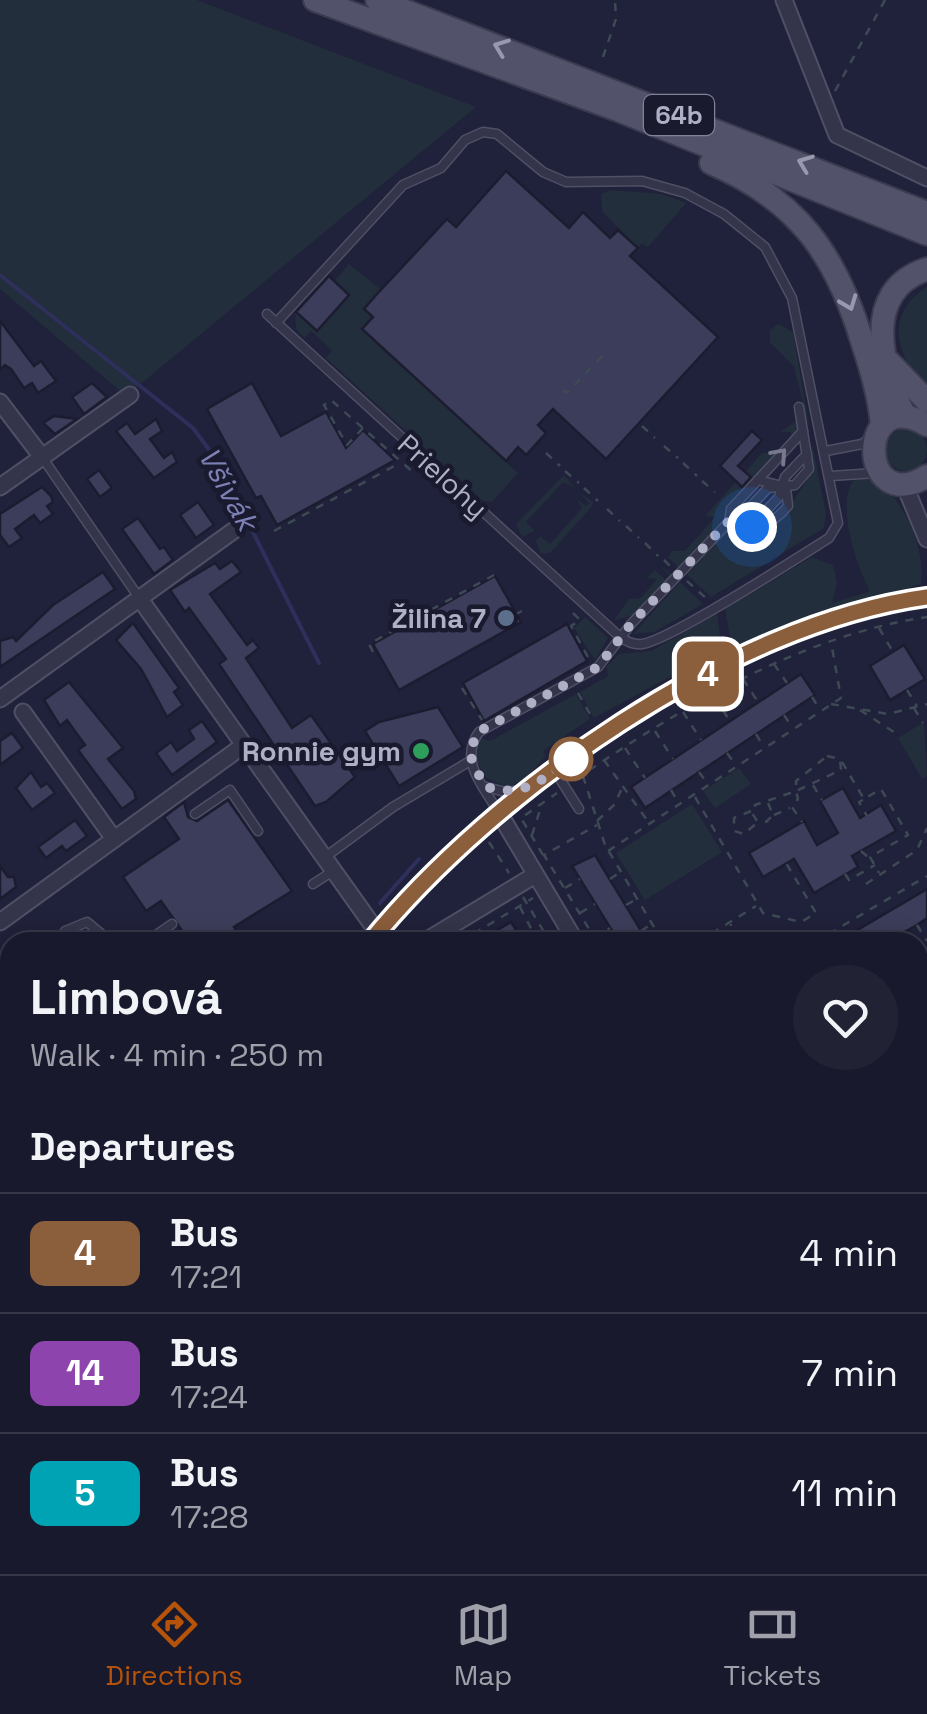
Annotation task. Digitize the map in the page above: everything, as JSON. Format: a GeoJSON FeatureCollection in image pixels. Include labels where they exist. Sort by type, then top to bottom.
{"type":"FeatureCollection","features":[{"type":"Feature","properties":{"kind":"main road","name":"64b"},"geometry":{"type":"LineString","coordinates":[[315,0],[554,90],[618,110],[927,234]]}},
{"type":"Feature","properties":{"kind":"main road","name":"64b"},"geometry":{"type":"LineString","coordinates":[[377,0],[927,214]]}},
{"type":"Feature","properties":{"kind":"main road"},"geometry":{"type":"LineString","coordinates":[[554,90],[741,176],[795,214],[814,237],[841,284],[877,389],[879,430],[872,454],[881,474],[904,484],[927,476]]}},
{"type":"Feature","properties":{"kind":"main road"},"geometry":{"type":"LineString","coordinates":[[879,430],[916,421],[890,385],[881,322],[900,284],[927,269]]}},
{"type":"Feature","properties":{"kind":"main road"},"geometry":{"type":"LineString","coordinates":[[884,356],[927,401]]}},
{"type":"Feature","properties":{"kind":"street"},"geometry":{"type":"LineString","coordinates":[[784,0],[827,118],[849,145],[927,178]]}},
{"type":"Feature","properties":{"kind":"street"},"geometry":{"type":"LineString","coordinates":[[0,488],[130,395]]}},
{"type":"Feature","properties":{"kind":"street"},"geometry":{"type":"LineString","coordinates":[[0,402],[42,457]]}},
{"type":"Feature","properties":{"kind":"street"},"geometry":{"type":"LineString","coordinates":[[904,484],[927,539]]}},
{"type":"Feature","properties":{"kind":"street"},"geometry":{"type":"LineString","coordinates":[[0,699],[234,531]]}},
{"type":"Feature","properties":{"kind":"street"},"geometry":{"type":"LineString","coordinates":[[380,932],[451,854],[499,813],[633,717],[758,648],[827,620],[927,597]]}},
{"type":"Feature","properties":{"kind":"street"},"geometry":{"type":"LineString","coordinates":[[140,598],[328,864],[370,932]]}},
{"type":"Feature","properties":{"kind":"street"},"geometry":{"type":"LineString","coordinates":[[23,712],[114,839]]}},
{"type":"Feature","properties":{"kind":"street"},"geometry":{"type":"LineString","coordinates":[[0,922],[244,746]]}},
{"type":"Feature","properties":{"kind":"street"},"geometry":{"type":"LineString","coordinates":[[499,813],[570,932]]}},
{"type":"Feature","properties":{"kind":"street"},"geometry":{"type":"LineString","coordinates":[[441,932],[535,875]]}},
{"type":"Feature","properties":{"kind":"lane"},"geometry":{"type":"LineString","coordinates":[[276,323],[403,185],[441,168],[465,140],[483,132],[497,134],[542,172],[566,182],[642,182],[671,189],[746,229],[765,248],[792,298],[838,523],[829,538],[654,640],[630,644],[620,638]]}},
{"type":"Feature","properties":{"kind":"lane","name":"Prielohy"},"geometry":{"type":"LineString","coordinates":[[267,314],[620,638]]}},
{"type":"Feature","properties":{"kind":"lane"},"geometry":{"type":"LineString","coordinates":[[732,523],[752,527],[786,487],[786,477],[807,454],[799,407]]}},
{"type":"Feature","properties":{"kind":"lane"},"geometry":{"type":"LineString","coordinates":[[826,450],[862,444],[879,430]]}},
{"type":"Feature","properties":{"kind":"lane"},"geometry":{"type":"LineString","coordinates":[[732,523],[732,509],[804,434],[823,435]]}},
{"type":"Feature","properties":{"kind":"lane"},"geometry":{"type":"LineString","coordinates":[[42,457],[140,598]]}},
{"type":"Feature","properties":{"kind":"lane"},"geometry":{"type":"LineString","coordinates":[[831,476],[866,471],[881,474]]}},
{"type":"Feature","properties":{"kind":"lane"},"geometry":{"type":"LineString","coordinates":[[758,480],[786,487]]}},
{"type":"Feature","properties":{"kind":"lane"},"geometry":{"type":"LineString","coordinates":[[499,813],[470,761],[470,744],[478,732],[598,667],[620,638],[768,488],[786,487]]}},
{"type":"Feature","properties":{"kind":"lane"},"geometry":{"type":"LineString","coordinates":[[314,884],[328,864],[393,807],[470,761]]}},
{"type":"Feature","properties":{"kind":"lane"},"geometry":{"type":"LineString","coordinates":[[555,771],[579,809]]}},
{"type":"Feature","properties":{"kind":"lane"},"geometry":{"type":"LineString","coordinates":[[484,786],[505,792],[532,788]]}},
{"type":"Feature","properties":{"kind":"lane"},"geometry":{"type":"LineString","coordinates":[[194,814],[230,790],[258,831]]}},
{"type":"Feature","properties":{"kind":"lane"},"geometry":{"type":"LineString","coordinates":[[64,932],[87,922],[99,932]]}},
{"type":"Feature","properties":{"kind":"lane"},"geometry":{"type":"LineString","coordinates":[[160,932],[172,924]]}},
{"type":"Feature","properties":{"kind":"path"},"geometry":{"type":"LineString","coordinates":[[603,57],[616,19],[615,0]]}},
{"type":"Feature","properties":{"kind":"path"},"geometry":{"type":"LineString","coordinates":[[827,118],[834,93],[885,0]]}},
{"type":"Feature","properties":{"kind":"path"},"geometry":{"type":"LineString","coordinates":[[563,390],[567,393],[602,354],[599,350]]}},
{"type":"Feature","properties":{"kind":"path"},"geometry":{"type":"LineString","coordinates":[[362,428],[346,445],[324,404],[332,400],[414,473]]}},
{"type":"Feature","properties":{"kind":"path"},"geometry":{"type":"LineString","coordinates":[[642,426],[655,438]]}},
{"type":"Feature","properties":{"kind":"path"},"geometry":{"type":"LineString","coordinates":[[664,446],[678,458]]}},
{"type":"Feature","properties":{"kind":"path"},"geometry":{"type":"LineString","coordinates":[[546,453],[560,466]]}},
{"type":"Feature","properties":{"kind":"path"},"geometry":{"type":"LineString","coordinates":[[274,532],[402,462]]}},
{"type":"Feature","properties":{"kind":"path"},"geometry":{"type":"LineString","coordinates":[[683,463],[697,476]]}},
{"type":"Feature","properties":{"kind":"path"},"geometry":{"type":"LineString","coordinates":[[565,471],[579,484]]}},
{"type":"Feature","properties":{"kind":"path"},"geometry":{"type":"LineString","coordinates":[[702,481],[715,492]]}},
{"type":"Feature","properties":{"kind":"path"},"geometry":{"type":"LineString","coordinates":[[584,488],[598,501]]}},
{"type":"Feature","properties":{"kind":"path"},"geometry":{"type":"LineString","coordinates":[[607,509],[620,521]]}},
{"type":"Feature","properties":{"kind":"path"},"geometry":{"type":"LineString","coordinates":[[626,526],[640,538]]}},
{"type":"Feature","properties":{"kind":"path"},"geometry":{"type":"LineString","coordinates":[[645,543],[658,556]]}},
{"type":"Feature","properties":{"kind":"path"},"geometry":{"type":"LineString","coordinates":[[373,652],[369,644],[494,575]]}},
{"type":"Feature","properties":{"kind":"path"},"geometry":{"type":"LineString","coordinates":[[683,578],[708,600]]}},
{"type":"Feature","properties":{"kind":"path"},"geometry":{"type":"LineString","coordinates":[[516,614],[522,611]]}},
{"type":"Feature","properties":{"kind":"path"},"geometry":{"type":"LineString","coordinates":[[573,613],[580,620],[571,626],[590,661]]}},
{"type":"Feature","properties":{"kind":"path"},"geometry":{"type":"LineString","coordinates":[[591,932],[522,818],[624,746],[774,664],[878,626],[927,618]]}},
{"type":"Feature","properties":{"kind":"path"},"geometry":{"type":"LineString","coordinates":[[878,626],[893,652]]}},
{"type":"Feature","properties":{"kind":"path"},"geometry":{"type":"LineString","coordinates":[[608,851],[841,698],[831,641]]}},
{"type":"Feature","properties":{"kind":"path"},"geometry":{"type":"LineString","coordinates":[[774,664],[787,684]]}},
{"type":"Feature","properties":{"kind":"path"},"geometry":{"type":"LineString","coordinates":[[744,679],[758,702]]}},
{"type":"Feature","properties":{"kind":"path"},"geometry":{"type":"LineString","coordinates":[[574,686],[598,726]]}},
{"type":"Feature","properties":{"kind":"path"},"geometry":{"type":"LineString","coordinates":[[462,688],[482,720]]}},
{"type":"Feature","properties":{"kind":"path"},"geometry":{"type":"LineString","coordinates":[[908,690],[923,723]]}},
{"type":"Feature","properties":{"kind":"path"},"geometry":{"type":"LineString","coordinates":[[713,695],[730,721]]}},
{"type":"Feature","properties":{"kind":"path"},"geometry":{"type":"LineString","coordinates":[[812,697],[821,711]]}},
{"type":"Feature","properties":{"kind":"path"},"geometry":{"type":"LineString","coordinates":[[830,704],[888,714],[927,704]]}},
{"type":"Feature","properties":{"kind":"path"},"geometry":{"type":"LineString","coordinates":[[858,710],[900,736]]}},
{"type":"Feature","properties":{"kind":"path"},"geometry":{"type":"LineString","coordinates":[[683,712],[702,740]]}},
{"type":"Feature","properties":{"kind":"path"},"geometry":{"type":"LineString","coordinates":[[784,715],[793,729]]}},
{"type":"Feature","properties":{"kind":"path"},"geometry":{"type":"LineString","coordinates":[[654,729],[673,759]]}},
{"type":"Feature","properties":{"kind":"path"},"geometry":{"type":"LineString","coordinates":[[756,734],[764,748]]}},
{"type":"Feature","properties":{"kind":"path"},"geometry":{"type":"LineString","coordinates":[[624,746],[645,778]]}},
{"type":"Feature","properties":{"kind":"path"},"geometry":{"type":"LineString","coordinates":[[727,753],[736,767]]}},
{"type":"Feature","properties":{"kind":"path"},"geometry":{"type":"LineString","coordinates":[[842,762],[838,773],[813,784],[796,791],[768,803],[759,802],[753,811],[734,818],[734,831],[744,834],[759,821],[792,807],[798,800],[796,791],[796,781],[827,756],[842,762],[864,799]]}},
{"type":"Feature","properties":{"kind":"path"},"geometry":{"type":"LineString","coordinates":[[604,760],[650,824]]}},
{"type":"Feature","properties":{"kind":"path"},"geometry":{"type":"LineString","coordinates":[[699,772],[708,786]]}},
{"type":"Feature","properties":{"kind":"path"},"geometry":{"type":"LineString","coordinates":[[583,774],[608,851],[656,932]]}},
{"type":"Feature","properties":{"kind":"path"},"geometry":{"type":"LineString","coordinates":[[813,784],[822,800]]}},
{"type":"Feature","properties":{"kind":"path"},"geometry":{"type":"LineString","coordinates":[[544,854],[598,823],[615,804],[622,787]]}},
{"type":"Feature","properties":{"kind":"path"},"geometry":{"type":"LineString","coordinates":[[862,851],[866,859],[908,835],[882,789],[859,802],[868,816]]}},
{"type":"Feature","properties":{"kind":"path"},"geometry":{"type":"LineString","coordinates":[[671,790],[680,804]]}},
{"type":"Feature","properties":{"kind":"path"},"geometry":{"type":"LineString","coordinates":[[694,795],[763,913],[801,922],[816,913],[786,863]]}},
{"type":"Feature","properties":{"kind":"path"},"geometry":{"type":"LineString","coordinates":[[526,848],[542,803]]}},
{"type":"Feature","properties":{"kind":"path"},"geometry":{"type":"LineString","coordinates":[[768,803],[773,815]]}},
{"type":"Feature","properties":{"kind":"path"},"geometry":{"type":"LineString","coordinates":[[792,807],[802,822]]}},
{"type":"Feature","properties":{"kind":"path"},"geometry":{"type":"LineString","coordinates":[[753,811],[759,821]]}},
{"type":"Feature","properties":{"kind":"path"},"geometry":{"type":"LineString","coordinates":[[866,884],[917,850],[927,828]]}},
{"type":"Feature","properties":{"kind":"path"},"geometry":{"type":"LineString","coordinates":[[870,857],[879,873]]}},
{"type":"Feature","properties":{"kind":"path"},"geometry":{"type":"LineString","coordinates":[[845,874],[849,880],[874,865]]}},
{"type":"Feature","properties":{"kind":"path"},"geometry":{"type":"LineString","coordinates":[[610,879],[620,872]]}},
{"type":"Feature","properties":{"kind":"path"},"geometry":{"type":"LineString","coordinates":[[833,932],[927,876]]}},
{"type":"Feature","properties":{"kind":"path"},"geometry":{"type":"LineString","coordinates":[[564,888],[580,879]]}},
{"type":"Feature","properties":{"kind":"path"},"geometry":{"type":"LineString","coordinates":[[914,884],[919,894]]}},
{"type":"Feature","properties":{"kind":"path"},"geometry":{"type":"LineString","coordinates":[[511,890],[533,932]]}},
{"type":"Feature","properties":{"kind":"path"},"geometry":{"type":"LineString","coordinates":[[479,932],[545,892]]}},
{"type":"Feature","properties":{"kind":"path"},"geometry":{"type":"LineString","coordinates":[[626,906],[637,899]]}},
{"type":"Feature","properties":{"kind":"path"},"geometry":{"type":"LineString","coordinates":[[888,899],[894,908]]}},
{"type":"Feature","properties":{"kind":"path"},"geometry":{"type":"LineString","coordinates":[[579,914],[595,904]]}},
{"type":"Feature","properties":{"kind":"path"},"geometry":{"type":"LineString","coordinates":[[716,932],[758,905]]}},
{"type":"Feature","properties":{"kind":"path"},"geometry":{"type":"LineString","coordinates":[[863,914],[869,923]]}},
{"type":"Feature","properties":{"kind":"path"},"geometry":{"type":"LineString","coordinates":[[730,922],[730,932]]}},
{"type":"Feature","properties":{"kind":"path"},"geometry":{"type":"LineString","coordinates":[[641,931],[652,924]]}},
{"type":"Feature","properties":{"kind":"path"},"geometry":{"type":"LineString","coordinates":[[917,924],[922,932]]}},
{"type":"Feature","properties":{"kind":"path"},"geometry":{"type":"LineString","coordinates":[[484,928],[487,932]]}},
{"type":"Feature","properties":{"kind":"path"},"geometry":{"type":"LineString","coordinates":[[605,932],[610,928]]}},
{"type":"Feature","properties":{"kind":"shaded area"},"geometry":{"type":"Polygon","coordinates":[[[0,0],[197,0],[476,107],[126,396],[0,289],[0,0]]]}},
{"type":"Feature","properties":{"kind":"shaded area"},"geometry":{"type":"Polygon","coordinates":[[[610,190],[662,194],[686,203],[648,247],[642,243],[638,248],[602,211],[601,194],[610,190]]]}},
{"type":"Feature","properties":{"kind":"shaded area"},"geometry":{"type":"Polygon","coordinates":[[[349,264],[391,298],[362,330],[518,473],[492,502],[483,501],[326,358],[332,350],[311,331],[304,338],[296,329],[295,311],[317,330],[349,295],[334,281],[349,264]]]}},
{"type":"Feature","properties":{"kind":"shaded area"},"geometry":{"type":"Polygon","coordinates":[[[927,287],[927,389],[902,350],[899,323],[913,298],[927,287]]]}},
{"type":"Feature","properties":{"kind":"shaded area"},"geometry":{"type":"Polygon","coordinates":[[[778,324],[793,332],[810,431],[794,367],[770,342],[770,330],[778,324]]]}},
{"type":"Feature","properties":{"kind":"shaded area"},"geometry":{"type":"Polygon","coordinates":[[[797,420],[797,432],[731,505],[726,519],[679,568],[668,557],[672,551],[685,551],[715,517],[705,516],[762,453],[776,453],[791,436],[791,432],[780,432],[797,420]]]}},
{"type":"Feature","properties":{"kind":"shaded area"},"geometry":{"type":"Polygon","coordinates":[[[906,429],[921,435],[927,450],[921,465],[906,471],[891,465],[885,450],[891,435],[906,429]]]}},
{"type":"Feature","properties":{"kind":"shaded area"},"geometry":{"type":"Polygon","coordinates":[[[812,443],[826,513],[824,528],[711,597],[687,575],[729,529],[761,532],[777,525],[813,471],[812,443]]]}},
{"type":"Feature","properties":{"kind":"shaded area"},"geometry":{"type":"Polygon","coordinates":[[[564,475],[575,488],[563,482],[526,522],[535,531],[522,537],[516,524],[564,475]]]}},
{"type":"Feature","properties":{"kind":"shaded area"},"geometry":{"type":"Polygon","coordinates":[[[867,477],[891,493],[909,522],[920,555],[921,584],[825,613],[717,660],[730,638],[725,609],[812,557],[833,565],[837,583],[832,603],[870,591],[854,552],[847,520],[848,492],[853,481],[867,477]]]}},
{"type":"Feature","properties":{"kind":"shaded area"},"geometry":{"type":"Polygon","coordinates":[[[580,493],[593,505],[550,553],[541,554],[536,541],[540,536],[550,544],[582,508],[576,498],[586,506],[589,503],[580,493]]]}},
{"type":"Feature","properties":{"kind":"shaded area"},"geometry":{"type":"Polygon","coordinates":[[[659,565],[673,575],[636,615],[614,620],[629,599],[641,598],[657,579],[647,578],[655,570],[665,579],[669,575],[659,565]]]}},
{"type":"Feature","properties":{"kind":"shaded area"},"geometry":{"type":"Polygon","coordinates":[[[680,582],[703,604],[654,632],[633,634],[680,582]]]}},
{"type":"Feature","properties":{"kind":"shaded area"},"geometry":{"type":"Polygon","coordinates":[[[717,614],[720,636],[712,654],[594,718],[580,692],[608,676],[606,667],[619,654],[651,651],[717,614]]]}},
{"type":"Feature","properties":{"kind":"shaded area"},"geometry":{"type":"Polygon","coordinates":[[[585,617],[608,638],[595,660],[574,628],[585,617]]]}},
{"type":"Feature","properties":{"kind":"shaded area"},"geometry":{"type":"Polygon","coordinates":[[[576,694],[590,719],[543,751],[546,756],[523,781],[506,787],[486,778],[475,757],[481,738],[490,741],[576,694]]]}},
{"type":"Feature","properties":{"kind":"shaded area"},"geometry":{"type":"Polygon","coordinates":[[[924,722],[927,776],[922,779],[898,738],[924,722]]]}},
{"type":"Feature","properties":{"kind":"shaded area"},"geometry":{"type":"Polygon","coordinates":[[[739,768],[751,784],[715,808],[703,791],[739,768]]]}},
{"type":"Feature","properties":{"kind":"shaded area"},"geometry":{"type":"Polygon","coordinates":[[[692,804],[722,852],[645,900],[616,853],[692,804]]]}},
{"type":"Feature","properties":{"kind":"building"},"geometry":{"type":"Polygon","coordinates":[[[506,171],[569,228],[583,212],[610,238],[618,230],[638,248],[630,256],[718,337],[606,459],[553,409],[538,425],[546,433],[526,455],[518,447],[506,461],[362,329],[373,317],[364,309],[377,294],[447,219],[456,227],[506,171]]]}},
{"type":"Feature","properties":{"kind":"building"},"geometry":{"type":"Polygon","coordinates":[[[329,276],[349,295],[317,331],[296,312],[329,276]]]}},
{"type":"Feature","properties":{"kind":"building"},"geometry":{"type":"Polygon","coordinates":[[[0,321],[34,366],[41,361],[56,381],[38,393],[32,383],[24,388],[5,365],[0,370],[0,321]]]}},
{"type":"Feature","properties":{"kind":"building"},"geometry":{"type":"Polygon","coordinates":[[[92,383],[107,397],[84,414],[72,397],[92,383]]]}},
{"type":"Feature","properties":{"kind":"building"},"geometry":{"type":"Polygon","coordinates":[[[252,383],[281,436],[326,412],[346,448],[363,430],[395,460],[277,525],[261,496],[256,498],[207,409],[252,383]]]}},
{"type":"Feature","properties":{"kind":"building"},"geometry":{"type":"Polygon","coordinates":[[[54,416],[77,419],[55,434],[43,423],[54,416]]]}},
{"type":"Feature","properties":{"kind":"building"},"geometry":{"type":"Polygon","coordinates":[[[156,419],[162,431],[150,439],[164,458],[172,452],[177,462],[154,478],[116,431],[127,423],[135,434],[156,419]]]}},
{"type":"Feature","properties":{"kind":"building"},"geometry":{"type":"Polygon","coordinates":[[[752,431],[762,440],[738,466],[751,477],[742,487],[720,466],[752,431]]]}},
{"type":"Feature","properties":{"kind":"building"},"geometry":{"type":"Polygon","coordinates":[[[99,470],[112,488],[100,497],[87,479],[99,470]]]}},
{"type":"Feature","properties":{"kind":"building"},"geometry":{"type":"Polygon","coordinates":[[[42,487],[51,496],[53,502],[47,506],[53,514],[40,523],[34,515],[15,529],[22,538],[9,547],[0,535],[0,514],[42,487]]]}},
{"type":"Feature","properties":{"kind":"building"},"geometry":{"type":"Polygon","coordinates":[[[198,502],[214,525],[196,538],[180,515],[198,502]]]}},
{"type":"Feature","properties":{"kind":"building"},"geometry":{"type":"Polygon","coordinates":[[[138,518],[173,560],[154,574],[122,529],[138,518]]]}},
{"type":"Feature","properties":{"kind":"building"},"geometry":{"type":"Polygon","coordinates":[[[232,561],[241,572],[210,594],[247,645],[253,640],[259,648],[246,658],[292,728],[311,715],[355,777],[326,802],[315,806],[219,664],[226,659],[189,608],[185,612],[170,590],[215,563],[220,569],[232,561]]]}},
{"type":"Feature","properties":{"kind":"building"},"geometry":{"type":"Polygon","coordinates":[[[103,572],[115,589],[0,667],[0,641],[13,637],[16,641],[53,605],[103,572]]]}},
{"type":"Feature","properties":{"kind":"building"},"geometry":{"type":"Polygon","coordinates":[[[495,576],[521,622],[399,690],[373,644],[495,576]]]}},
{"type":"Feature","properties":{"kind":"building"},"geometry":{"type":"Polygon","coordinates":[[[133,623],[179,688],[174,692],[183,705],[167,717],[141,669],[116,640],[133,623]]]}},
{"type":"Feature","properties":{"kind":"building"},"geometry":{"type":"Polygon","coordinates":[[[567,624],[587,661],[484,721],[463,683],[567,624]]]}},
{"type":"Feature","properties":{"kind":"building"},"geometry":{"type":"Polygon","coordinates":[[[904,645],[925,679],[890,700],[870,666],[904,645]]]}},
{"type":"Feature","properties":{"kind":"building"},"geometry":{"type":"Polygon","coordinates":[[[801,674],[815,695],[645,808],[631,787],[801,674]]]}},
{"type":"Feature","properties":{"kind":"building"},"geometry":{"type":"Polygon","coordinates":[[[69,682],[123,748],[108,759],[134,791],[136,799],[122,809],[78,750],[85,745],[67,720],[60,726],[44,700],[69,682]]]}},
{"type":"Feature","properties":{"kind":"building"},"geometry":{"type":"Polygon","coordinates":[[[438,707],[463,747],[399,786],[365,731],[379,722],[438,707]]]}},
{"type":"Feature","properties":{"kind":"building"},"geometry":{"type":"Polygon","coordinates":[[[202,721],[217,742],[172,775],[156,753],[171,742],[177,751],[194,739],[189,730],[202,721]]]}},
{"type":"Feature","properties":{"kind":"building"},"geometry":{"type":"Polygon","coordinates":[[[12,733],[23,748],[0,765],[0,741],[12,733]]]}},
{"type":"Feature","properties":{"kind":"building"},"geometry":{"type":"Polygon","coordinates":[[[31,772],[41,787],[47,783],[55,793],[32,810],[16,788],[31,772]]]}},
{"type":"Feature","properties":{"kind":"building"},"geometry":{"type":"Polygon","coordinates":[[[843,788],[860,818],[881,805],[896,831],[852,856],[858,867],[814,893],[794,859],[763,877],[749,853],[804,821],[817,845],[838,833],[820,801],[843,788]]]}},
{"type":"Feature","properties":{"kind":"building"},"geometry":{"type":"Polygon","coordinates":[[[228,800],[292,891],[234,927],[237,932],[183,932],[161,901],[146,911],[123,877],[179,839],[164,817],[184,802],[188,817],[197,821],[228,800]]]}},
{"type":"Feature","properties":{"kind":"building"},"geometry":{"type":"Polygon","coordinates":[[[75,820],[87,836],[66,851],[62,846],[46,858],[38,847],[75,820]]]}},
{"type":"Feature","properties":{"kind":"building"},"geometry":{"type":"Polygon","coordinates":[[[595,855],[642,932],[613,932],[572,866],[595,855]]]}},
{"type":"Feature","properties":{"kind":"building"},"geometry":{"type":"Polygon","coordinates":[[[0,866],[8,877],[14,877],[16,887],[0,899],[0,866]]]}},
{"type":"Feature","properties":{"kind":"building"},"geometry":{"type":"Polygon","coordinates":[[[927,889],[927,918],[917,925],[904,932],[854,932],[927,889]]]}},
{"type":"Feature","properties":{"kind":"building"},"geometry":{"type":"Polygon","coordinates":[[[511,922],[518,932],[494,932],[511,922]]]}},
{"type":"Feature","properties":{"kind":"waterway","name":"Všivák"},"geometry":{"type":"LineString","coordinates":[[0,275],[193,428],[216,459],[319,663]]}},
{"type":"Feature","properties":{"kind":"waterway"},"geometry":{"type":"LineString","coordinates":[[380,903],[419,859]]}},
{"type":"Feature","properties":{"kind":"bus line","name":"4"},"geometry":{"type":"LineString","coordinates":[[379,932],[476,832],[565,763],[633,717],[696,680],[792,633],[864,609],[927,597]]}},
{"type":"Feature","properties":{"kind":"place","name":"Žilina 7"},"geometry":{"type":"Point","coordinates":[506,618]}},
{"type":"Feature","properties":{"kind":"place","name":"Ronnie gym"},"geometry":{"type":"Point","coordinates":[421,751]}},
{"type":"Feature","properties":{"kind":"route"},"geometry":{"type":"LineString","coordinates":[[571,759],[532,788],[505,792],[484,786],[475,774],[469,753],[478,732],[598,667],[631,624],[643,616],[728,522],[752,527]]}}]}
